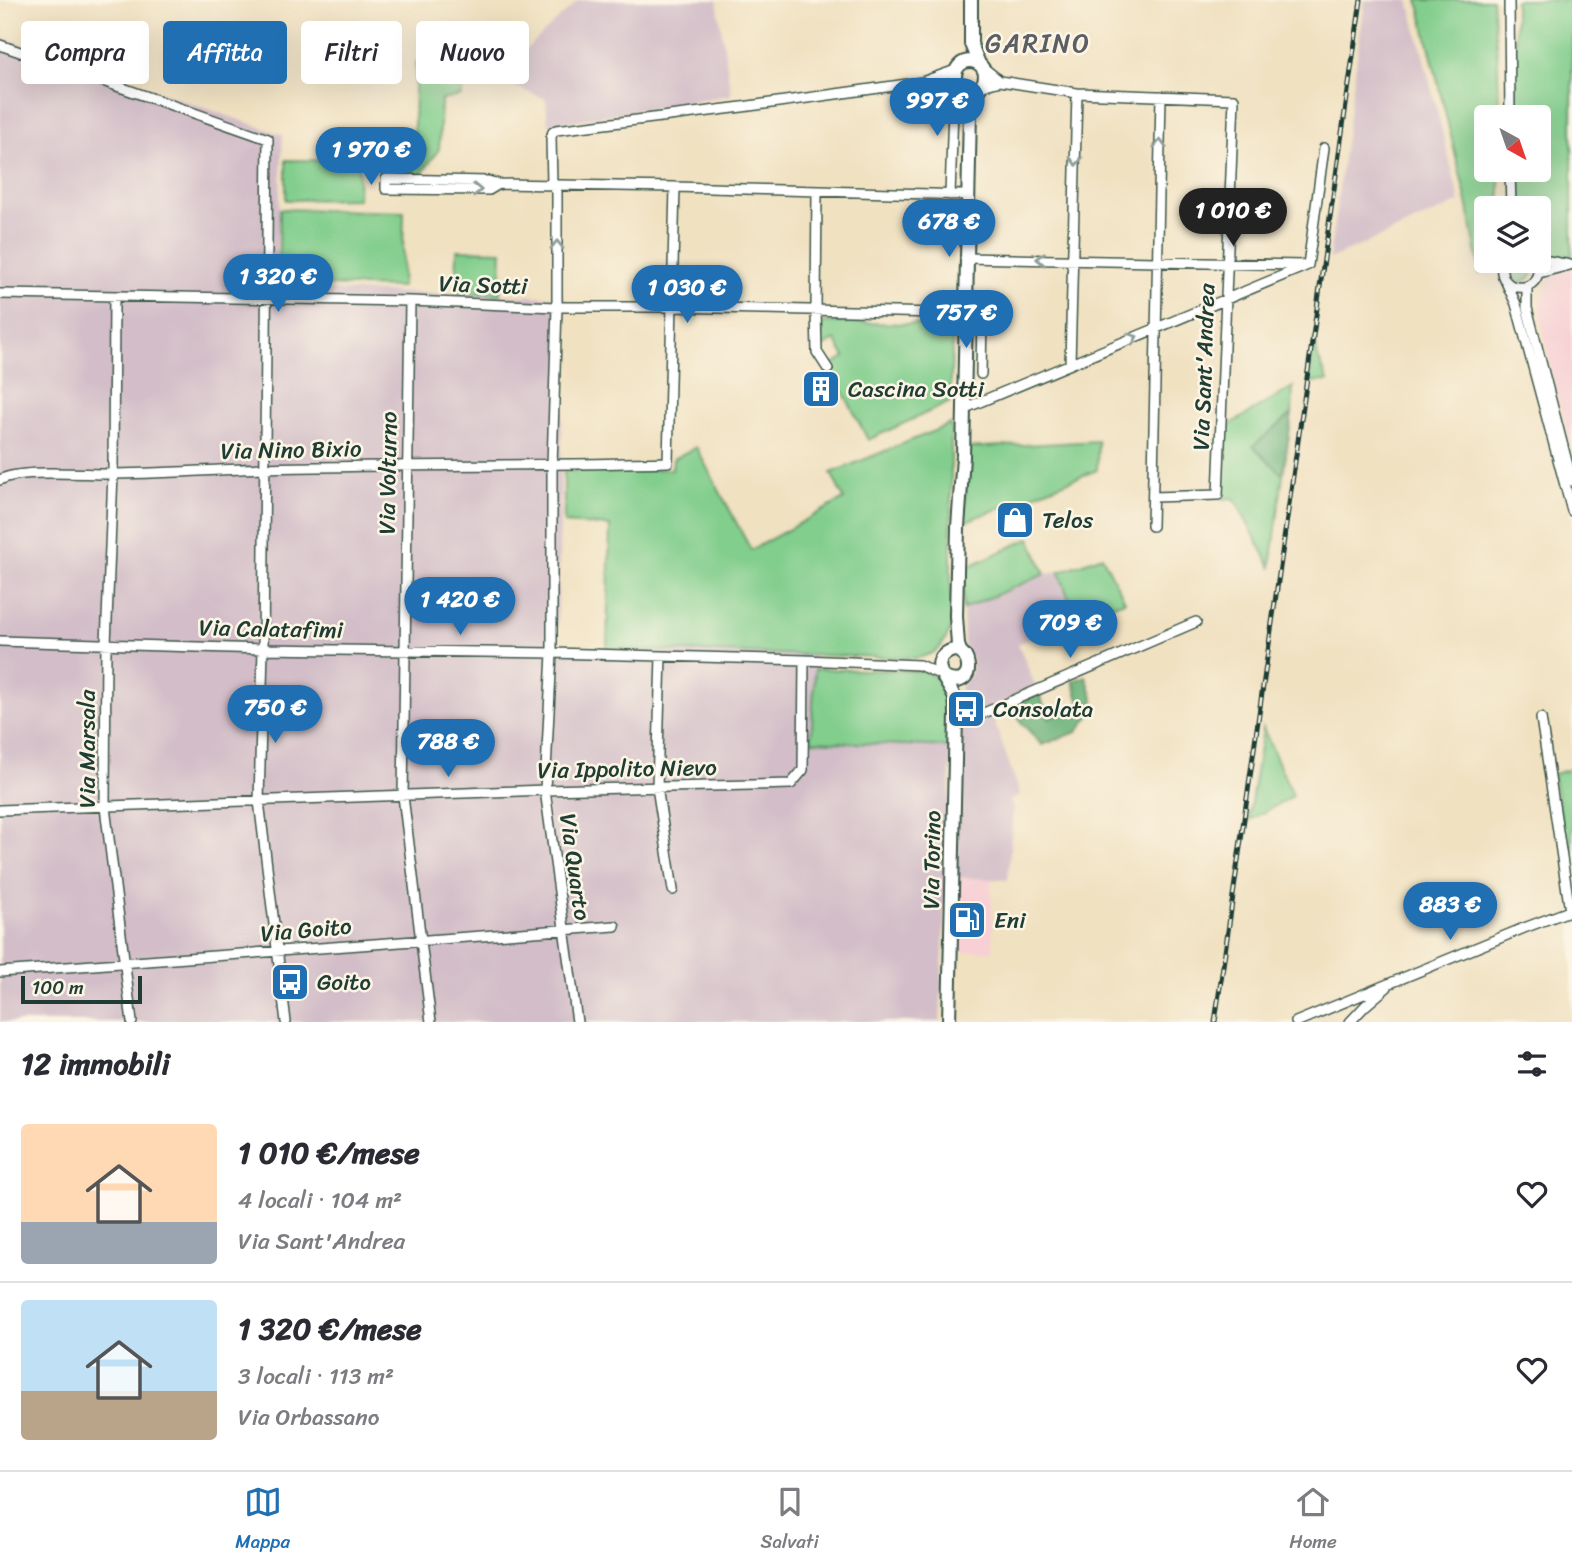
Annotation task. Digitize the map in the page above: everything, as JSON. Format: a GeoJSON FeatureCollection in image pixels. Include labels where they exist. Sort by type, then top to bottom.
{"type":"FeatureCollection","features":[{"type":"Feature","properties":{"kind":"main road"},"geometry":{"type":"LineString","coordinates":[[970,110],[985,78],[971,44],[971,0]]}},
{"type":"Feature","properties":{"kind":"main road"},"geometry":{"type":"LineString","coordinates":[[970,110],[957,77],[971,44]]}},
{"type":"Feature","properties":{"kind":"main road"},"geometry":{"type":"LineString","coordinates":[[957,77],[971,61],[979,64]]}},
{"type":"Feature","properties":{"kind":"main road"},"geometry":{"type":"LineString","coordinates":[[957,77],[967,92],[980,88]]}},
{"type":"Feature","properties":{"kind":"main road","name":"Via Torino"},"geometry":{"type":"LineString","coordinates":[[949,1022],[955,699],[969,664],[958,645],[956,626],[963,457],[970,110]]}},
{"type":"Feature","properties":{"kind":"main road","name":"Via Torino"},"geometry":{"type":"LineString","coordinates":[[955,699],[939,666],[956,626]]}},
{"type":"Feature","properties":{"kind":"main road"},"geometry":{"type":"LineString","coordinates":[[944,655],[956,651],[961,653]]}},
{"type":"Feature","properties":{"kind":"main road"},"geometry":{"type":"LineString","coordinates":[[944,677],[955,681],[964,678]]}},
{"type":"Feature","properties":{"kind":"street"},"geometry":{"type":"LineString","coordinates":[[1509,0],[1510,105]]}},
{"type":"Feature","properties":{"kind":"street"},"geometry":{"type":"LineString","coordinates":[[0,45],[268,139],[259,801],[286,1022]]}},
{"type":"Feature","properties":{"kind":"street"},"geometry":{"type":"LineString","coordinates":[[979,64],[1000,81]]}},
{"type":"Feature","properties":{"kind":"street"},"geometry":{"type":"LineString","coordinates":[[950,195],[957,77]]}},
{"type":"Feature","properties":{"kind":"street","name":"Via Quarto"},"geometry":{"type":"LineString","coordinates":[[577,1022],[545,790],[552,653],[552,465],[557,307],[557,192],[552,186],[553,132],[957,77]]}},
{"type":"Feature","properties":{"kind":"street"},"geometry":{"type":"LineString","coordinates":[[980,88],[1000,81]]}},
{"type":"Feature","properties":{"kind":"street","name":"Via Sant'Andrea"},"geometry":{"type":"LineString","coordinates":[[1000,81],[1077,93],[1234,99],[1218,495],[1153,497]]}},
{"type":"Feature","properties":{"kind":"street"},"geometry":{"type":"LineString","coordinates":[[1070,364],[1077,93]]}},
{"type":"Feature","properties":{"kind":"street"},"geometry":{"type":"LineString","coordinates":[[1153,526],[1161,96]]}},
{"type":"Feature","properties":{"kind":"street"},"geometry":{"type":"LineString","coordinates":[[1308,265],[1324,148]]}},
{"type":"Feature","properties":{"kind":"street"},"geometry":{"type":"LineString","coordinates":[[499,184],[489,190],[386,189],[386,179],[488,181],[499,184],[552,186],[967,195]]}},
{"type":"Feature","properties":{"kind":"street"},"geometry":{"type":"LineString","coordinates":[[672,307],[675,187]]}},
{"type":"Feature","properties":{"kind":"street"},"geometry":{"type":"LineString","coordinates":[[817,191],[817,352],[828,369]]}},
{"type":"Feature","properties":{"kind":"street"},"geometry":{"type":"LineString","coordinates":[[965,258],[1308,265]]}},
{"type":"Feature","properties":{"kind":"street"},"geometry":{"type":"LineString","coordinates":[[1551,262],[1571,265]]}},
{"type":"Feature","properties":{"kind":"street"},"geometry":{"type":"LineString","coordinates":[[963,409],[1308,265]]}},
{"type":"Feature","properties":{"kind":"street"},"geometry":{"type":"LineString","coordinates":[[1551,270],[1571,265]]}},
{"type":"Feature","properties":{"kind":"street"},"geometry":{"type":"LineString","coordinates":[[1502,273],[1516,303],[1572,511]]}},
{"type":"Feature","properties":{"kind":"street"},"geometry":{"type":"LineString","coordinates":[[1505,280],[1515,287],[1527,286],[1539,273]]}},
{"type":"Feature","properties":{"kind":"street"},"geometry":{"type":"LineString","coordinates":[[1527,286],[1527,308],[1572,481]]}},
{"type":"Feature","properties":{"kind":"street","name":"Via Sotti"},"geometry":{"type":"LineString","coordinates":[[0,294],[965,313]]}},
{"type":"Feature","properties":{"kind":"street","name":"Via Marsala"},"geometry":{"type":"LineString","coordinates":[[114,296],[113,474],[106,644],[105,807],[132,1022]]}},
{"type":"Feature","properties":{"kind":"street","name":"Via Volturno"},"geometry":{"type":"LineString","coordinates":[[410,301],[403,796],[431,1022]]}},
{"type":"Feature","properties":{"kind":"street","name":"Via Nino Bixio"},"geometry":{"type":"LineString","coordinates":[[0,480],[7,476],[30,473],[113,474],[265,468],[668,462],[672,307]]}},
{"type":"Feature","properties":{"kind":"street"},"geometry":{"type":"LineString","coordinates":[[965,313],[982,314],[981,374]]}},
{"type":"Feature","properties":{"kind":"street"},"geometry":{"type":"LineString","coordinates":[[956,724],[1196,622]]}},
{"type":"Feature","properties":{"kind":"street","name":"Via Calatafimi"},"geometry":{"type":"LineString","coordinates":[[0,641],[804,660],[919,665],[944,677]]}},
{"type":"Feature","properties":{"kind":"street","name":"Via Calatafimi"},"geometry":{"type":"LineString","coordinates":[[919,665],[944,655]]}},
{"type":"Feature","properties":{"kind":"street"},"geometry":{"type":"LineString","coordinates":[[661,656],[657,787],[673,890]]}},
{"type":"Feature","properties":{"kind":"street","name":"Via Ippolito Nievo"},"geometry":{"type":"LineString","coordinates":[[0,810],[791,784],[803,770],[804,660]]}},
{"type":"Feature","properties":{"kind":"street"},"geometry":{"type":"LineString","coordinates":[[1296,1022],[1571,911],[1541,718]]}},
{"type":"Feature","properties":{"kind":"street","name":"Via Goito"},"geometry":{"type":"LineString","coordinates":[[0,972],[615,926]]}},
{"type":"Feature","properties":{"kind":"street"},"geometry":{"type":"LineString","coordinates":[[1352,1020],[1394,981]]}},
{"type":"Feature","properties":{"kind":"street"},"geometry":{"type":"LineString","coordinates":[[1341,1003],[1352,1011],[1352,1020]]}},
{"type":"Feature","properties":{"kind":"shaded area"},"geometry":{"type":"Polygon","coordinates":[[[579,0],[717,0],[731,95],[548,125],[546,99],[507,84],[529,84],[529,46],[579,0]]]}},
{"type":"Feature","properties":{"kind":"shaded area"},"geometry":{"type":"Polygon","coordinates":[[[1365,0],[1409,0],[1460,202],[1329,259],[1365,0]]]}},
{"type":"Feature","properties":{"kind":"shaded area"},"geometry":{"type":"Polygon","coordinates":[[[0,37],[21,44],[21,84],[136,84],[283,135],[275,289],[565,297],[557,647],[815,654],[811,741],[951,747],[940,1022],[0,1022],[0,37]]]}},
{"type":"Feature","properties":{"kind":"shaded area"},"geometry":{"type":"Polygon","coordinates":[[[1572,256],[1572,451],[1549,364],[1539,306],[1551,273],[1552,257],[1572,256]]]}},
{"type":"Feature","properties":{"kind":"shaded area"},"geometry":{"type":"Polygon","coordinates":[[[1059,572],[1076,618],[1018,644],[1036,687],[960,721],[961,686],[970,674],[972,662],[964,645],[963,609],[1045,574],[1059,572]]]}},
{"type":"Feature","properties":{"kind":"shaded area"},"geometry":{"type":"Polygon","coordinates":[[[992,715],[1020,795],[1010,800],[1013,808],[1008,880],[955,877],[960,729],[992,715]]]}},
{"type":"Feature","properties":{"kind":"shaded area"},"geometry":{"type":"Polygon","coordinates":[[[955,877],[991,879],[993,951],[955,952],[955,877]]]}},
{"type":"Feature","properties":{"kind":"green space"},"geometry":{"type":"Polygon","coordinates":[[[1418,0],[1492,0],[1499,105],[1474,105],[1474,182],[1500,182],[1500,196],[1474,196],[1474,240],[1418,0]]]}},
{"type":"Feature","properties":{"kind":"green space"},"geometry":{"type":"Polygon","coordinates":[[[1515,0],[1572,0],[1572,256],[1551,256],[1551,196],[1517,196],[1516,182],[1551,182],[1551,105],[1515,105],[1515,0]]]}},
{"type":"Feature","properties":{"kind":"green space"},"geometry":{"type":"Polygon","coordinates":[[[416,62],[416,84],[463,84],[461,96],[441,100],[439,149],[421,175],[406,175],[413,152],[416,62]]]}},
{"type":"Feature","properties":{"kind":"green space"},"geometry":{"type":"Polygon","coordinates":[[[286,160],[359,161],[358,199],[286,200],[286,160]]]}},
{"type":"Feature","properties":{"kind":"green space"},"geometry":{"type":"Polygon","coordinates":[[[280,209],[404,212],[402,287],[278,284],[280,209]]]}},
{"type":"Feature","properties":{"kind":"green space"},"geometry":{"type":"Polygon","coordinates":[[[457,250],[502,251],[500,294],[456,293],[457,250]]]}},
{"type":"Feature","properties":{"kind":"green space"},"geometry":{"type":"Polygon","coordinates":[[[1508,273],[1533,273],[1523,282],[1512,279],[1508,273]]]}},
{"type":"Feature","properties":{"kind":"green space"},"geometry":{"type":"Polygon","coordinates":[[[821,322],[953,325],[950,402],[868,440],[830,366],[845,357],[835,340],[820,348],[821,322]]]}},
{"type":"Feature","properties":{"kind":"green space"},"geometry":{"type":"Polygon","coordinates":[[[1315,338],[1318,358],[1328,381],[1309,382],[1315,338]]]}},
{"type":"Feature","properties":{"kind":"green space"},"geometry":{"type":"Polygon","coordinates":[[[1293,387],[1292,414],[1254,446],[1283,475],[1271,567],[1234,498],[1222,499],[1224,428],[1293,387]]]}},
{"type":"Feature","properties":{"kind":"green space"},"geometry":{"type":"Polygon","coordinates":[[[1292,414],[1283,475],[1253,446],[1292,414]]]}},
{"type":"Feature","properties":{"kind":"green space"},"geometry":{"type":"Polygon","coordinates":[[[951,424],[951,629],[942,645],[931,654],[918,658],[607,649],[610,526],[564,523],[564,471],[672,469],[673,459],[696,447],[751,550],[844,499],[831,473],[951,424]]]}},
{"type":"Feature","properties":{"kind":"green space"},"geometry":{"type":"Polygon","coordinates":[[[1098,441],[1097,470],[964,522],[967,448],[1098,441]]]}},
{"type":"Feature","properties":{"kind":"green space"},"geometry":{"type":"Polygon","coordinates":[[[1030,538],[1045,574],[963,609],[963,569],[1030,538]]]}},
{"type":"Feature","properties":{"kind":"green space"},"geometry":{"type":"Polygon","coordinates":[[[1102,556],[1125,601],[1076,618],[1059,572],[1102,556]]]}},
{"type":"Feature","properties":{"kind":"green space"},"geometry":{"type":"Polygon","coordinates":[[[815,669],[924,671],[934,676],[943,684],[949,698],[951,747],[811,741],[815,669]]]}},
{"type":"Feature","properties":{"kind":"green space"},"geometry":{"type":"Polygon","coordinates":[[[1086,676],[1096,707],[1077,732],[1042,745],[1021,722],[1013,705],[1039,694],[1049,718],[1081,706],[1073,681],[1086,676]]]}},
{"type":"Feature","properties":{"kind":"green space"},"geometry":{"type":"Polygon","coordinates":[[[1263,728],[1293,796],[1248,821],[1263,728]]]}},
{"type":"Feature","properties":{"kind":"green space"},"geometry":{"type":"Polygon","coordinates":[[[1572,769],[1572,880],[1553,774],[1572,769]]]}},
{"type":"Feature","properties":{"kind":"railway"},"geometry":{"type":"LineString","coordinates":[[1215,1022],[1361,0]]}},
{"type":"Feature","properties":{"kind":"place","name":"Cascina Sotti"},"geometry":{"type":"Point","coordinates":[821,389]}},
{"type":"Feature","properties":{"kind":"place","name":"Telos"},"geometry":{"type":"Point","coordinates":[1015,520]}},
{"type":"Feature","properties":{"kind":"place","name":"Consolata"},"geometry":{"type":"Point","coordinates":[966,709]}},
{"type":"Feature","properties":{"kind":"place","name":"Eni"},"geometry":{"type":"Point","coordinates":[967,920]}},
{"type":"Feature","properties":{"kind":"place","name":"Goito"},"geometry":{"type":"Point","coordinates":[290,982]}},
{"type":"Feature","properties":{"kind":"district","name":"GARINO"},"geometry":{"type":"Point","coordinates":[1038,43]}}]}
